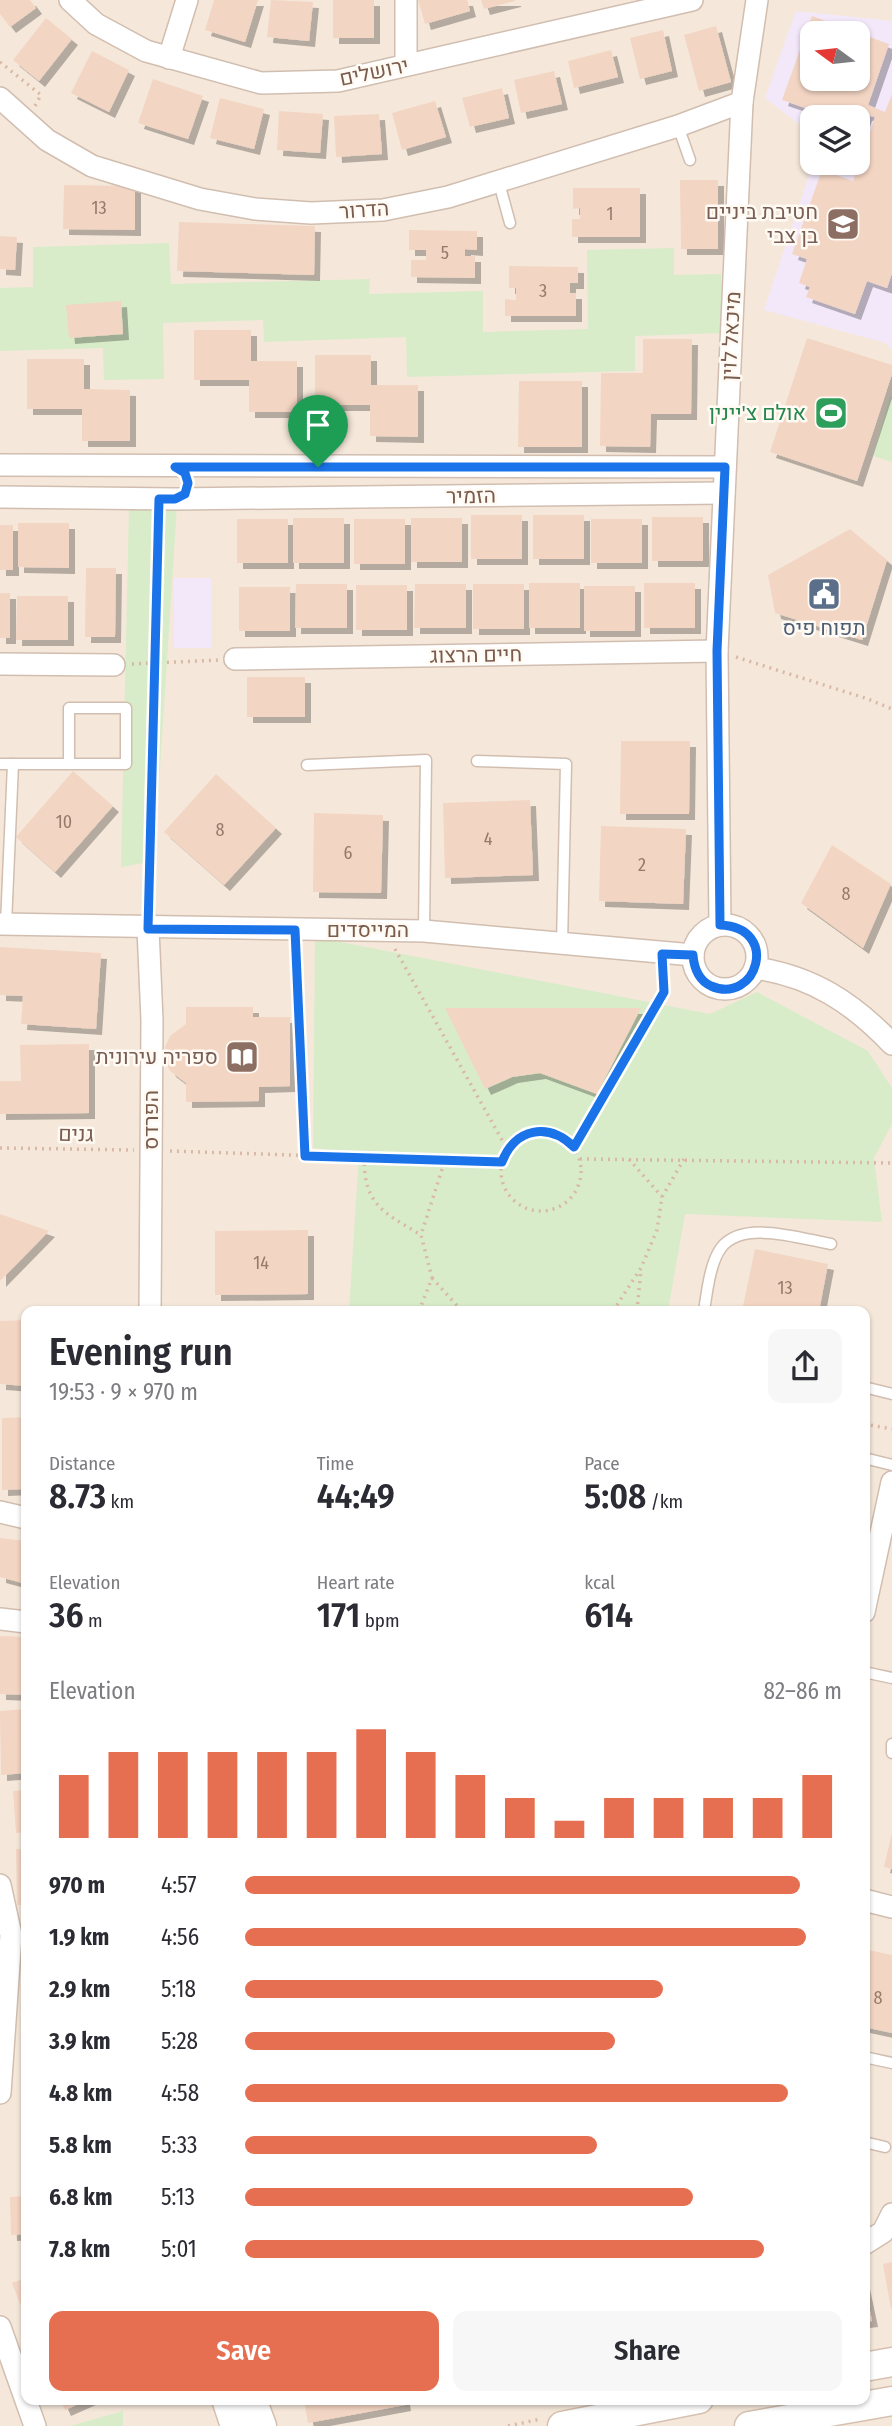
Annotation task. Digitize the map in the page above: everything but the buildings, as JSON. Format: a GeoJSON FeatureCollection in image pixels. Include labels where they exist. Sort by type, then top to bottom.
{"type":"FeatureCollection","features":[{"type":"Feature","properties":{"kind":"main road"},"geometry":{"type":"LineString","coordinates":[[870,2366],[892,2362]]}},
{"type":"Feature","properties":{"kind":"main road"},"geometry":{"type":"LineString","coordinates":[[748,2426],[892,2402]]}},
{"type":"Feature","properties":{"kind":"main road"},"geometry":{"type":"LineString","coordinates":[[228,2405],[235,2426]]}},
{"type":"Feature","properties":{"kind":"main road"},"geometry":{"type":"LineString","coordinates":[[254,2405],[262,2426]]}},
{"type":"Feature","properties":{"kind":"main road"},"geometry":{"type":"LineString","coordinates":[[562,2426],[669,2405]]}},
{"type":"Feature","properties":{"kind":"street","name":"ירושלים"},"geometry":{"type":"LineString","coordinates":[[70,0],[96,24],[146,51],[261,83],[338,81],[692,0]]}},
{"type":"Feature","properties":{"kind":"street"},"geometry":{"type":"LineString","coordinates":[[169,58],[187,0]]}},
{"type":"Feature","properties":{"kind":"street"},"geometry":{"type":"LineString","coordinates":[[406,0],[406,65]]}},
{"type":"Feature","properties":{"kind":"street","name":"מיכאל לוין"},"geometry":{"type":"LineString","coordinates":[[720,925],[717,651],[742,102],[757,0]]}},
{"type":"Feature","properties":{"kind":"street","name":"הדרור"},"geometry":{"type":"LineString","coordinates":[[0,98],[47,140],[92,166],[200,199],[255,209],[311,213],[383,210],[499,183],[678,126],[742,102]]}},
{"type":"Feature","properties":{"kind":"street","name":"הזמיר"},"geometry":{"type":"LineString","coordinates":[[0,465],[725,467]]}},
{"type":"Feature","properties":{"kind":"street"},"geometry":{"type":"LineString","coordinates":[[167,499],[185,494],[188,483],[185,473],[175,467]]}},
{"type":"Feature","properties":{"kind":"street"},"geometry":{"type":"LineString","coordinates":[[216,467],[205,471],[203,484],[207,494],[218,498]]}},
{"type":"Feature","properties":{"kind":"street","name":"הזמיר"},"geometry":{"type":"LineString","coordinates":[[0,497],[167,499],[724,493]]}},
{"type":"Feature","properties":{"kind":"street","name":"חיים הרצוג"},"geometry":{"type":"LineString","coordinates":[[235,659],[717,651]]}},
{"type":"Feature","properties":{"kind":"street"},"geometry":{"type":"LineString","coordinates":[[0,664],[114,665]]}},
{"type":"Feature","properties":{"kind":"street","name":"המייסדים"},"geometry":{"type":"LineString","coordinates":[[3,924],[148,929],[424,931],[693,955]]}},
{"type":"Feature","properties":{"kind":"street"},"geometry":{"type":"LineString","coordinates":[[720,925],[742,929],[750,936],[755,946],[755,968],[742,984],[723,989],[704,982],[694,965],[693,955],[701,935],[720,925]]}},
{"type":"Feature","properties":{"kind":"street","name":"הפרדס"},"geometry":{"type":"LineString","coordinates":[[148,929],[152,1020],[150,1306]]}},
{"type":"Feature","properties":{"kind":"street"},"geometry":{"type":"LineString","coordinates":[[755,968],[782,972],[830,991],[892,1044]]}},
{"type":"Feature","properties":{"kind":"street"},"geometry":{"type":"LineString","coordinates":[[870,1584],[892,1482]]}},
{"type":"Feature","properties":{"kind":"street"},"geometry":{"type":"LineString","coordinates":[[0,1512],[21,1517]]}},
{"type":"Feature","properties":{"kind":"street"},"geometry":{"type":"LineString","coordinates":[[0,1619],[21,1621]]}},
{"type":"Feature","properties":{"kind":"street"},"geometry":{"type":"LineString","coordinates":[[0,1885],[19,1935],[0,2093]]}},
{"type":"Feature","properties":{"kind":"street"},"geometry":{"type":"LineString","coordinates":[[870,1902],[892,1907]]}},
{"type":"Feature","properties":{"kind":"street"},"geometry":{"type":"LineString","coordinates":[[870,2240],[883,2232],[892,2214]]}},
{"type":"Feature","properties":{"kind":"street"},"geometry":{"type":"LineString","coordinates":[[0,2327],[21,2386]]}},
{"type":"Feature","properties":{"kind":"street"},"geometry":{"type":"LineString","coordinates":[[28,2405],[35,2426]]}},
{"type":"Feature","properties":{"kind":"lane"},"geometry":{"type":"LineString","coordinates":[[678,126],[690,160]]}},
{"type":"Feature","properties":{"kind":"lane"},"geometry":{"type":"LineString","coordinates":[[499,183],[510,223]]}},
{"type":"Feature","properties":{"kind":"lane"},"geometry":{"type":"LineString","coordinates":[[0,764],[13,764],[69,764],[126,764],[126,708],[69,708],[69,764]]}},
{"type":"Feature","properties":{"kind":"lane"},"geometry":{"type":"LineString","coordinates":[[307,765],[426,760],[424,931]]}},
{"type":"Feature","properties":{"kind":"lane"},"geometry":{"type":"LineString","coordinates":[[477,761],[566,764],[562,944]]}},
{"type":"Feature","properties":{"kind":"lane"},"geometry":{"type":"LineString","coordinates":[[3,924],[13,764]]}},
{"type":"Feature","properties":{"kind":"lane"},"geometry":{"type":"LineString","coordinates":[[705,1306],[709,1283],[721,1248],[736,1237],[763,1231],[831,1244]]}},
{"type":"Feature","properties":{"kind":"lane"},"geometry":{"type":"LineString","coordinates":[[870,1388],[892,1394]]}},
{"type":"Feature","properties":{"kind":"lane"},"geometry":{"type":"LineString","coordinates":[[870,1460],[892,1465]]}},
{"type":"Feature","properties":{"kind":"lane"},"geometry":{"type":"LineString","coordinates":[[870,1673],[892,1678]]}},
{"type":"Feature","properties":{"kind":"lane"},"geometry":{"type":"LineString","coordinates":[[892,1744],[892,1753]]}},
{"type":"Feature","properties":{"kind":"lane"},"geometry":{"type":"LineString","coordinates":[[870,2058],[892,2063]]}},
{"type":"Feature","properties":{"kind":"lane"},"geometry":{"type":"LineString","coordinates":[[870,2143],[885,2147]]}},
{"type":"Feature","properties":{"kind":"path"},"geometry":{"type":"LineString","coordinates":[[0,62],[41,95],[27,120]]}},
{"type":"Feature","properties":{"kind":"path"},"geometry":{"type":"LineString","coordinates":[[148,929],[153,663],[167,499]]}},
{"type":"Feature","properties":{"kind":"path"},"geometry":{"type":"LineString","coordinates":[[717,651],[892,709]]}},
{"type":"Feature","properties":{"kind":"path"},"geometry":{"type":"LineString","coordinates":[[114,665],[235,659]]}},
{"type":"Feature","properties":{"kind":"path"},"geometry":{"type":"LineString","coordinates":[[295,930],[305,1156]]}},
{"type":"Feature","properties":{"kind":"path"},"geometry":{"type":"LineString","coordinates":[[385,930],[507,1149]]}},
{"type":"Feature","properties":{"kind":"path"},"geometry":{"type":"LineString","coordinates":[[574,1147],[664,992],[662,954]]}},
{"type":"Feature","properties":{"kind":"path"},"geometry":{"type":"LineString","coordinates":[[542,1130],[564,1137],[574,1147],[580,1159],[578,1187],[571,1199],[547,1212],[533,1211],[510,1198],[503,1186],[502,1162],[507,1149],[517,1138],[542,1130]]}},
{"type":"Feature","properties":{"kind":"path","name":"גנים"},"geometry":{"type":"LineString","coordinates":[[0,1148],[151,1150],[502,1162]]}},
{"type":"Feature","properties":{"kind":"path"},"geometry":{"type":"LineString","coordinates":[[364,1157],[364,1185],[383,1212],[421,1235]]}},
{"type":"Feature","properties":{"kind":"path"},"geometry":{"type":"LineString","coordinates":[[580,1159],[892,1163]]}},
{"type":"Feature","properties":{"kind":"path"},"geometry":{"type":"LineString","coordinates":[[628,1159],[662,1197]]}},
{"type":"Feature","properties":{"kind":"path"},"geometry":{"type":"LineString","coordinates":[[616,1306],[641,1268],[657,1230],[662,1197],[684,1159]]}},
{"type":"Feature","properties":{"kind":"path"},"geometry":{"type":"LineString","coordinates":[[445,1160],[421,1235],[432,1278],[457,1306]]}},
{"type":"Feature","properties":{"kind":"path"},"geometry":{"type":"LineString","coordinates":[[637,1306],[641,1268]]}},
{"type":"Feature","properties":{"kind":"path"},"geometry":{"type":"LineString","coordinates":[[421,1306],[432,1278]]}},
{"type":"Feature","properties":{"kind":"path"},"geometry":{"type":"LineString","coordinates":[[870,1425],[892,1429]]}},
{"type":"Feature","properties":{"kind":"shaded area"},"geometry":{"type":"Polygon","coordinates":[[[0,0],[892,0],[892,2426],[0,2426],[0,0]]]}},
{"type":"Feature","properties":{"kind":"shaded area","name":"חטיבת ביניים בן צבי"},"geometry":{"type":"Polygon","coordinates":[[[796,11],[892,21],[892,351],[886,343],[764,310],[809,175],[870,175],[870,105],[800,105],[800,125],[765,98],[796,11]]]}},
{"type":"Feature","properties":{"kind":"shaded area"},"geometry":{"type":"Polygon","coordinates":[[[174,578],[211,578],[211,648],[174,648],[174,578]]]}},
{"type":"Feature","properties":{"kind":"green space"},"geometry":{"type":"Polygon","coordinates":[[[169,243],[171,284],[370,279],[369,294],[483,291],[483,332],[588,329],[587,250],[674,248],[674,275],[721,274],[722,333],[635,336],[635,371],[407,377],[406,337],[264,342],[263,320],[163,323],[164,379],[104,380],[103,348],[0,351],[0,288],[33,287],[33,247],[169,243]]]}},
{"type":"Feature","properties":{"kind":"green space"},"geometry":{"type":"Polygon","coordinates":[[[892,397],[892,462],[873,456],[892,397]]]}},
{"type":"Feature","properties":{"kind":"green space"},"geometry":{"type":"Polygon","coordinates":[[[129,505],[177,506],[154,861],[121,867],[129,505]]]}},
{"type":"Feature","properties":{"kind":"green space"},"geometry":{"type":"Polygon","coordinates":[[[315,937],[710,1014],[757,992],[868,1051],[892,1088],[892,1124],[874,1158],[882,1222],[685,1214],[669,1306],[349,1306],[359,1154],[313,1148],[315,937]]]}},
{"type":"Feature","properties":{"kind":"green space"},"geometry":{"type":"Polygon","coordinates":[[[123,2411],[123,2426],[70,2426],[123,2411]]]}},
{"type":"Feature","properties":{"kind":"place","name":"חטיבת ביניים בן צבי"},"geometry":{"type":"Point","coordinates":[843,224]}},
{"type":"Feature","properties":{"kind":"place","name":"אולם צ'יינין"},"geometry":{"type":"Point","coordinates":[831,413]}},
{"type":"Feature","properties":{"kind":"place","name":"תפוח פיס"},"geometry":{"type":"Point","coordinates":[824,594]}},
{"type":"Feature","properties":{"kind":"place","name":"ספריה עירונית"},"geometry":{"type":"Point","coordinates":[242,1057]}},
{"type":"Feature","properties":{"kind":"route"},"geometry":{"type":"LineString","coordinates":[[175,467],[318,467],[725,467],[717,651],[720,925],[732,925],[750,936],[757,957],[755,968],[742,984],[723,989],[704,982],[698,975],[693,955],[662,954],[664,992],[574,1147],[564,1137],[542,1130],[528,1132],[517,1138],[507,1149],[502,1162],[305,1156],[295,930],[148,929],[159,499],[175,499],[185,494],[188,483],[185,473],[175,467]]}}]}
